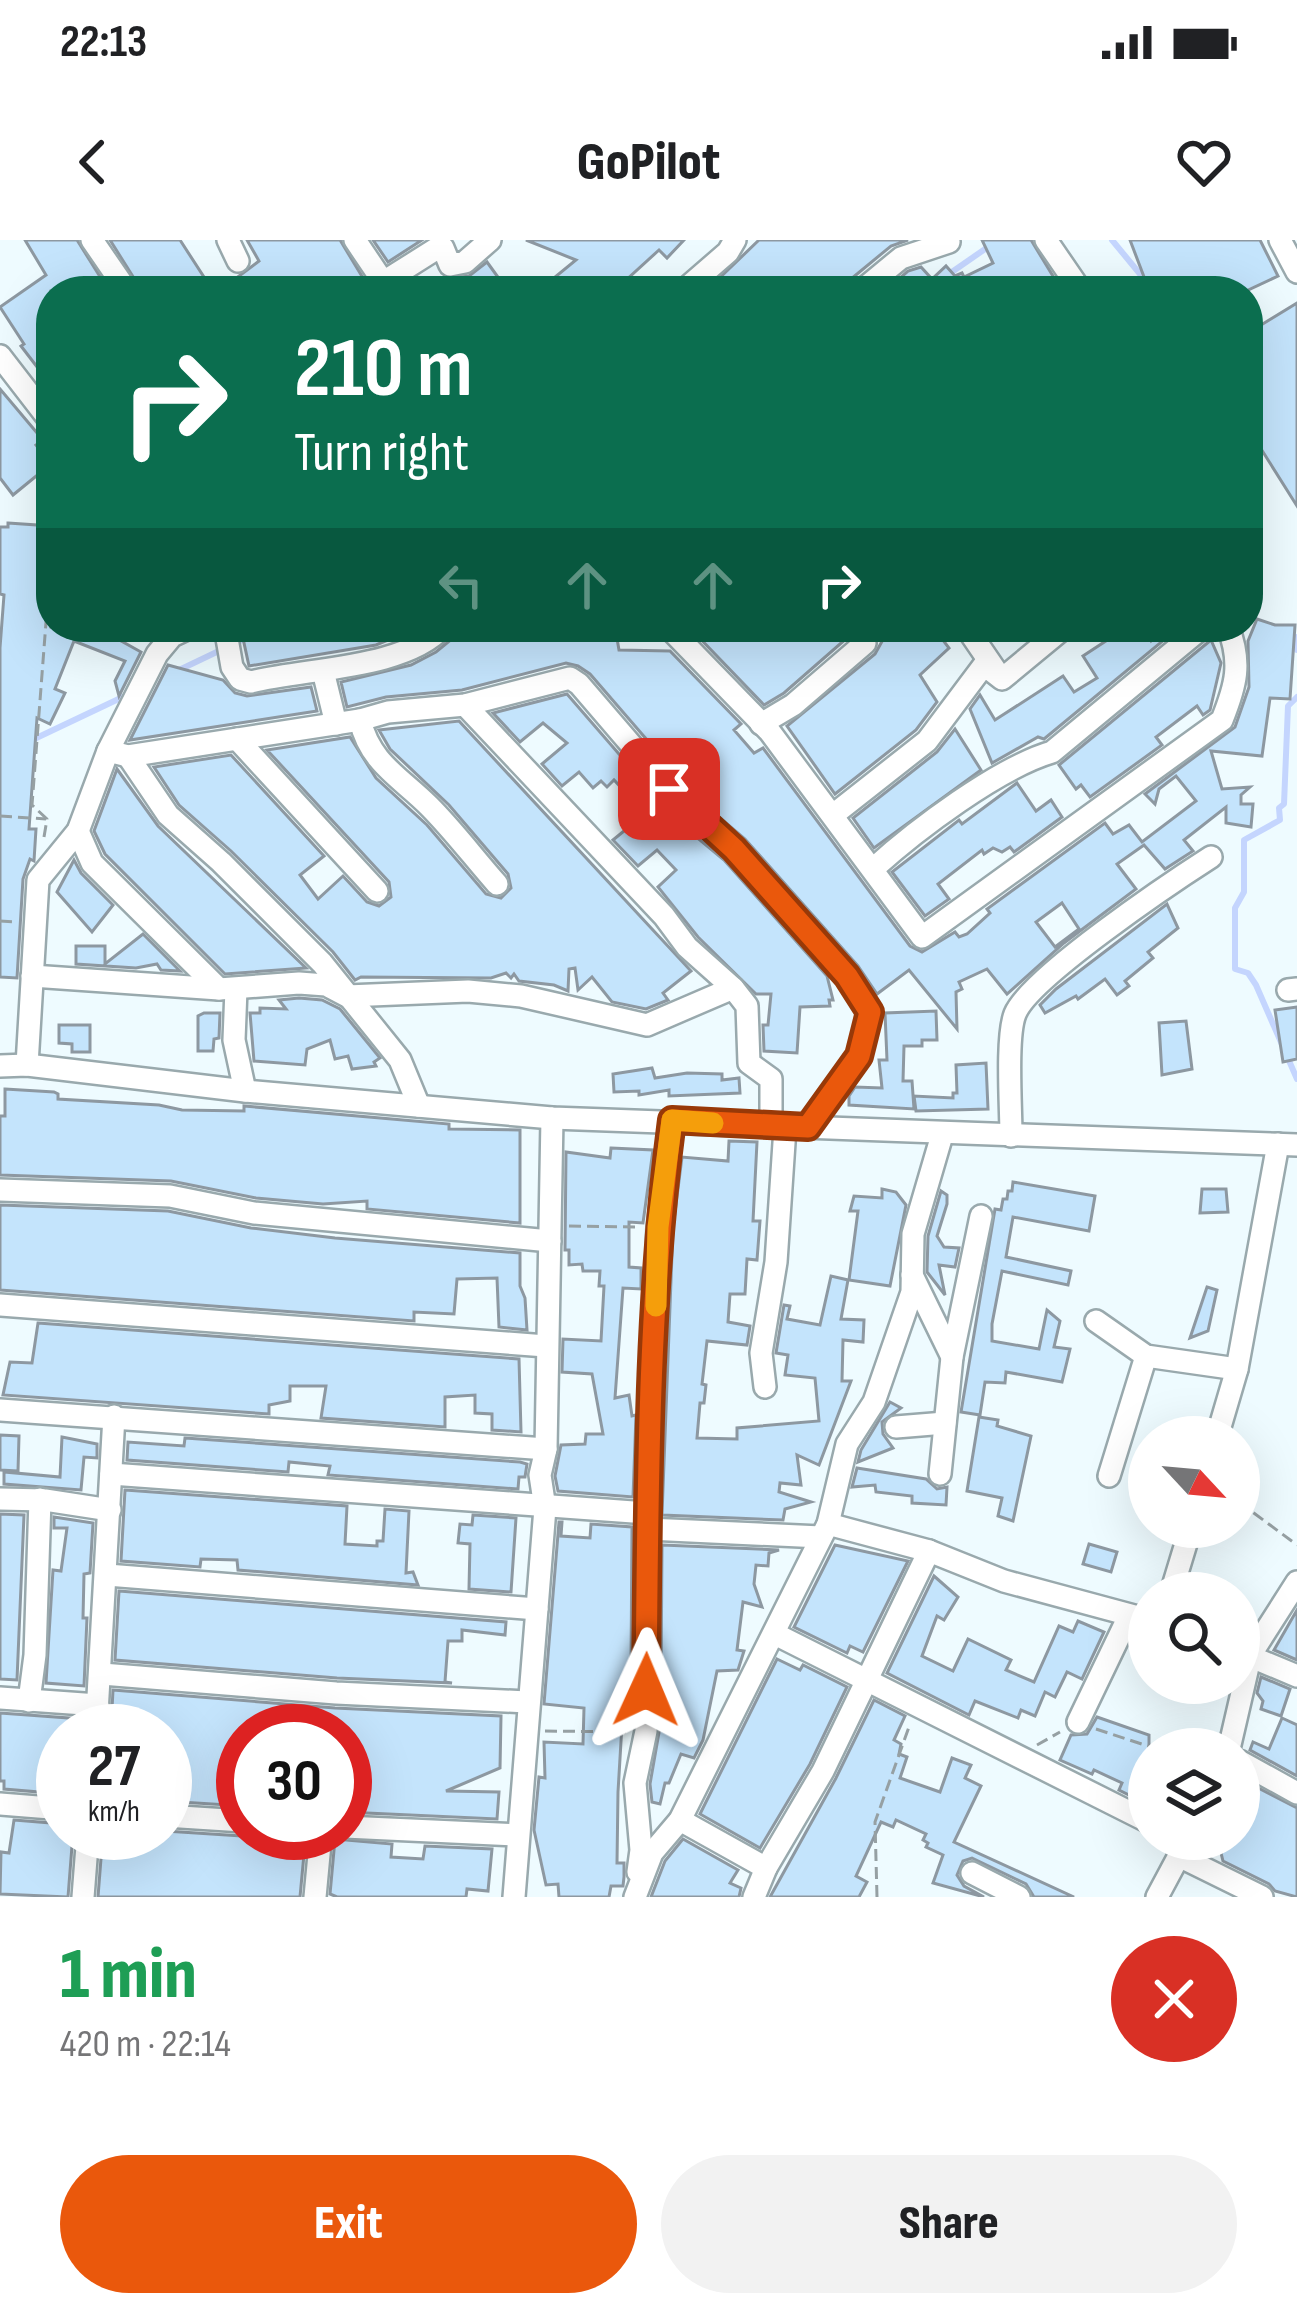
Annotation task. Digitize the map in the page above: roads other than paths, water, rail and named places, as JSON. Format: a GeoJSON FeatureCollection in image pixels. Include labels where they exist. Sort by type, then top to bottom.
{"type":"FeatureCollection","features":[{"type":"Feature","properties":{"kind":"street"},"geometry":{"type":"LineString","coordinates":[[92,240],[117,276]]}},
{"type":"Feature","properties":{"kind":"street"},"geometry":{"type":"LineString","coordinates":[[228,240],[238,261]]}},
{"type":"Feature","properties":{"kind":"street"},"geometry":{"type":"LineString","coordinates":[[355,240],[379,276]]}},
{"type":"Feature","properties":{"kind":"street"},"geometry":{"type":"LineString","coordinates":[[401,276],[439,248],[448,265],[465,262],[490,240]]}},
{"type":"Feature","properties":{"kind":"street"},"geometry":{"type":"LineString","coordinates":[[700,276],[735,240]]}},
{"type":"Feature","properties":{"kind":"street"},"geometry":{"type":"LineString","coordinates":[[1046,240],[1068,276]]}},
{"type":"Feature","properties":{"kind":"street"},"geometry":{"type":"LineString","coordinates":[[1280,240],[1296,268]]}},
{"type":"Feature","properties":{"kind":"street"},"geometry":{"type":"LineString","coordinates":[[879,276],[901,258],[949,242]]}},
{"type":"Feature","properties":{"kind":"street"},"geometry":{"type":"LineString","coordinates":[[0,356],[36,403]]}},
{"type":"Feature","properties":{"kind":"street"},"geometry":{"type":"LineString","coordinates":[[27,1065],[38,880],[78,831],[118,754],[157,654],[167,642]]}},
{"type":"Feature","properties":{"kind":"street"},"geometry":{"type":"LineString","coordinates":[[228,642],[232,667],[240,679],[251,682],[386,658],[430,642]]}},
{"type":"Feature","properties":{"kind":"street"},"geometry":{"type":"LineString","coordinates":[[682,642],[761,724],[922,937],[1222,720],[1236,690],[1234,642]]}},
{"type":"Feature","properties":{"kind":"street"},"geometry":{"type":"LineString","coordinates":[[761,724],[811,689],[864,642]]}},
{"type":"Feature","properties":{"kind":"street"},"geometry":{"type":"LineString","coordinates":[[976,642],[1002,679]]}},
{"type":"Feature","properties":{"kind":"street"},"geometry":{"type":"LineString","coordinates":[[1002,679],[1047,642]]}},
{"type":"Feature","properties":{"kind":"street"},"geometry":{"type":"LineString","coordinates":[[874,868],[912,834],[1023,761],[1052,752],[1185,642]]}},
{"type":"Feature","properties":{"kind":"street"},"geometry":{"type":"LineString","coordinates":[[833,815],[927,741],[984,665],[1002,679]]}},
{"type":"Feature","properties":{"kind":"street"},"geometry":{"type":"LineString","coordinates":[[323,671],[336,724]]}},
{"type":"Feature","properties":{"kind":"street"},"geometry":{"type":"LineString","coordinates":[[118,754],[360,721],[388,712],[465,705],[570,678],[688,811],[734,849],[847,976],[870,1012],[859,1056],[788,1128]]}},
{"type":"Feature","properties":{"kind":"street"},"geometry":{"type":"LineString","coordinates":[[465,705],[746,1006],[748,1063],[771,1079],[788,1128],[776,1262],[760,1352],[765,1387]]}},
{"type":"Feature","properties":{"kind":"street"},"geometry":{"type":"LineString","coordinates":[[360,721],[366,744],[382,766],[427,804],[497,884]]}},
{"type":"Feature","properties":{"kind":"street"},"geometry":{"type":"LineString","coordinates":[[238,739],[377,891]]}},
{"type":"Feature","properties":{"kind":"street"},"geometry":{"type":"LineString","coordinates":[[118,754],[168,815],[322,963],[400,1060],[418,1106]]}},
{"type":"Feature","properties":{"kind":"street"},"geometry":{"type":"LineString","coordinates":[[78,831],[92,863],[227,989],[245,1090]]}},
{"type":"Feature","properties":{"kind":"street"},"geometry":{"type":"LineString","coordinates":[[1011,1136],[1013,1018],[1027,993],[1153,894],[1211,856]]}},
{"type":"Feature","properties":{"kind":"street"},"geometry":{"type":"LineString","coordinates":[[32,976],[227,989],[299,983],[326,985],[346,996],[468,991],[521,996],[647,1025],[733,988]]}},
{"type":"Feature","properties":{"kind":"street"},"geometry":{"type":"LineString","coordinates":[[0,1066],[552,1118],[1288,1145],[1223,1416]]}},
{"type":"Feature","properties":{"kind":"street"},"geometry":{"type":"LineString","coordinates":[[514,1897],[545,1508],[540,1475],[547,1450],[552,1118]]}},
{"type":"Feature","properties":{"kind":"street"},"geometry":{"type":"LineString","coordinates":[[635,1896],[641,1850],[634,1783],[646,1731],[658,1227],[672,1120]]}},
{"type":"Feature","properties":{"kind":"street"},"geometry":{"type":"LineString","coordinates":[[635,1896],[652,1853],[680,1820],[825,1531],[848,1444],[874,1402],[912,1292],[914,1234],[942,1135]]}},
{"type":"Feature","properties":{"kind":"street"},"geometry":{"type":"LineString","coordinates":[[0,1190],[170,1196],[254,1214],[550,1234]]}},
{"type":"Feature","properties":{"kind":"street"},"geometry":{"type":"LineString","coordinates":[[940,1474],[952,1357],[981,1216]]}},
{"type":"Feature","properties":{"kind":"street"},"geometry":{"type":"LineString","coordinates":[[912,1274],[952,1357]]}},
{"type":"Feature","properties":{"kind":"street"},"geometry":{"type":"LineString","coordinates":[[0,1305],[546,1346]]}},
{"type":"Feature","properties":{"kind":"street"},"geometry":{"type":"LineString","coordinates":[[1096,1321],[1146,1356],[1237,1369]]}},
{"type":"Feature","properties":{"kind":"street"},"geometry":{"type":"LineString","coordinates":[[1109,1476],[1146,1356]]}},
{"type":"Feature","properties":{"kind":"street"},"geometry":{"type":"LineString","coordinates":[[0,1410],[547,1450]]}},
{"type":"Feature","properties":{"kind":"street"},"geometry":{"type":"LineString","coordinates":[[98,1704],[114,1416]]}},
{"type":"Feature","properties":{"kind":"street"},"geometry":{"type":"LineString","coordinates":[[896,1427],[945,1423]]}},
{"type":"Feature","properties":{"kind":"street"},"geometry":{"type":"LineString","coordinates":[[111,1474],[545,1508],[648,1521],[825,1531],[929,1552],[1004,1581],[1128,1616]]}},
{"type":"Feature","properties":{"kind":"street"},"geometry":{"type":"LineString","coordinates":[[0,1498],[110,1510]]}},
{"type":"Feature","properties":{"kind":"street"},"geometry":{"type":"LineString","coordinates":[[29,1701],[40,1499]]}},
{"type":"Feature","properties":{"kind":"street"},"geometry":{"type":"LineString","coordinates":[[754,1897],[823,1771],[929,1552]]}},
{"type":"Feature","properties":{"kind":"street"},"geometry":{"type":"LineString","coordinates":[[107,1575],[537,1609]]}},
{"type":"Feature","properties":{"kind":"street"},"geometry":{"type":"LineString","coordinates":[[1260,1633],[1297,1582]]}},
{"type":"Feature","properties":{"kind":"street"},"geometry":{"type":"LineString","coordinates":[[775,1634],[1128,1812]]}},
{"type":"Feature","properties":{"kind":"street"},"geometry":{"type":"LineString","coordinates":[[1078,1722],[1128,1638]]}},
{"type":"Feature","properties":{"kind":"street"},"geometry":{"type":"LineString","coordinates":[[1260,1660],[1297,1676]]}},
{"type":"Feature","properties":{"kind":"street"},"geometry":{"type":"LineString","coordinates":[[102,1674],[336,1694],[527,1702]]}},
{"type":"Feature","properties":{"kind":"street"},"geometry":{"type":"LineString","coordinates":[[0,1698],[81,1704]]}},
{"type":"Feature","properties":{"kind":"street"},"geometry":{"type":"LineString","coordinates":[[1260,1773],[1297,1793]]}},
{"type":"Feature","properties":{"kind":"street"},"geometry":{"type":"LineString","coordinates":[[0,1804],[36,1807]]}},
{"type":"Feature","properties":{"kind":"street"},"geometry":{"type":"LineString","coordinates":[[680,1820],[766,1868]]}},
{"type":"Feature","properties":{"kind":"street"},"geometry":{"type":"LineString","coordinates":[[372,1828],[518,1835]]}},
{"type":"Feature","properties":{"kind":"street"},"geometry":{"type":"LineString","coordinates":[[83,1897],[86,1860]]}},
{"type":"Feature","properties":{"kind":"street"},"geometry":{"type":"LineString","coordinates":[[315,1897],[318,1860]]}},
{"type":"Feature","properties":{"kind":"street"},"geometry":{"type":"LineString","coordinates":[[1157,1897],[1176,1860]]}},
{"type":"Feature","properties":{"kind":"street"},"geometry":{"type":"LineString","coordinates":[[1209,1860],[1262,1897]]}},
{"type":"Feature","properties":{"kind":"street"},"geometry":{"type":"LineString","coordinates":[[972,1874],[1019,1897]]}},
{"type":"Feature","properties":{"kind":"waterway"},"geometry":{"type":"LineString","coordinates":[[949,274],[998,240]]}},
{"type":"Feature","properties":{"kind":"waterway"},"geometry":{"type":"LineString","coordinates":[[1112,240],[1142,276]]}},
{"type":"Feature","properties":{"kind":"waterway"},"geometry":{"type":"LineString","coordinates":[[1297,637],[1297,650]]}},
{"type":"Feature","properties":{"kind":"waterway"},"geometry":{"type":"LineString","coordinates":[[177,671],[238,642]]}},
{"type":"Feature","properties":{"kind":"waterway"},"geometry":{"type":"LineString","coordinates":[[30,741],[127,695]]}},
{"type":"Feature","properties":{"kind":"waterway"},"geometry":{"type":"LineString","coordinates":[[1297,697],[1288,706],[1280,820],[1244,840],[1244,892],[1235,908],[1235,969],[1248,973],[1256,985],[1297,1079]]}}]}
